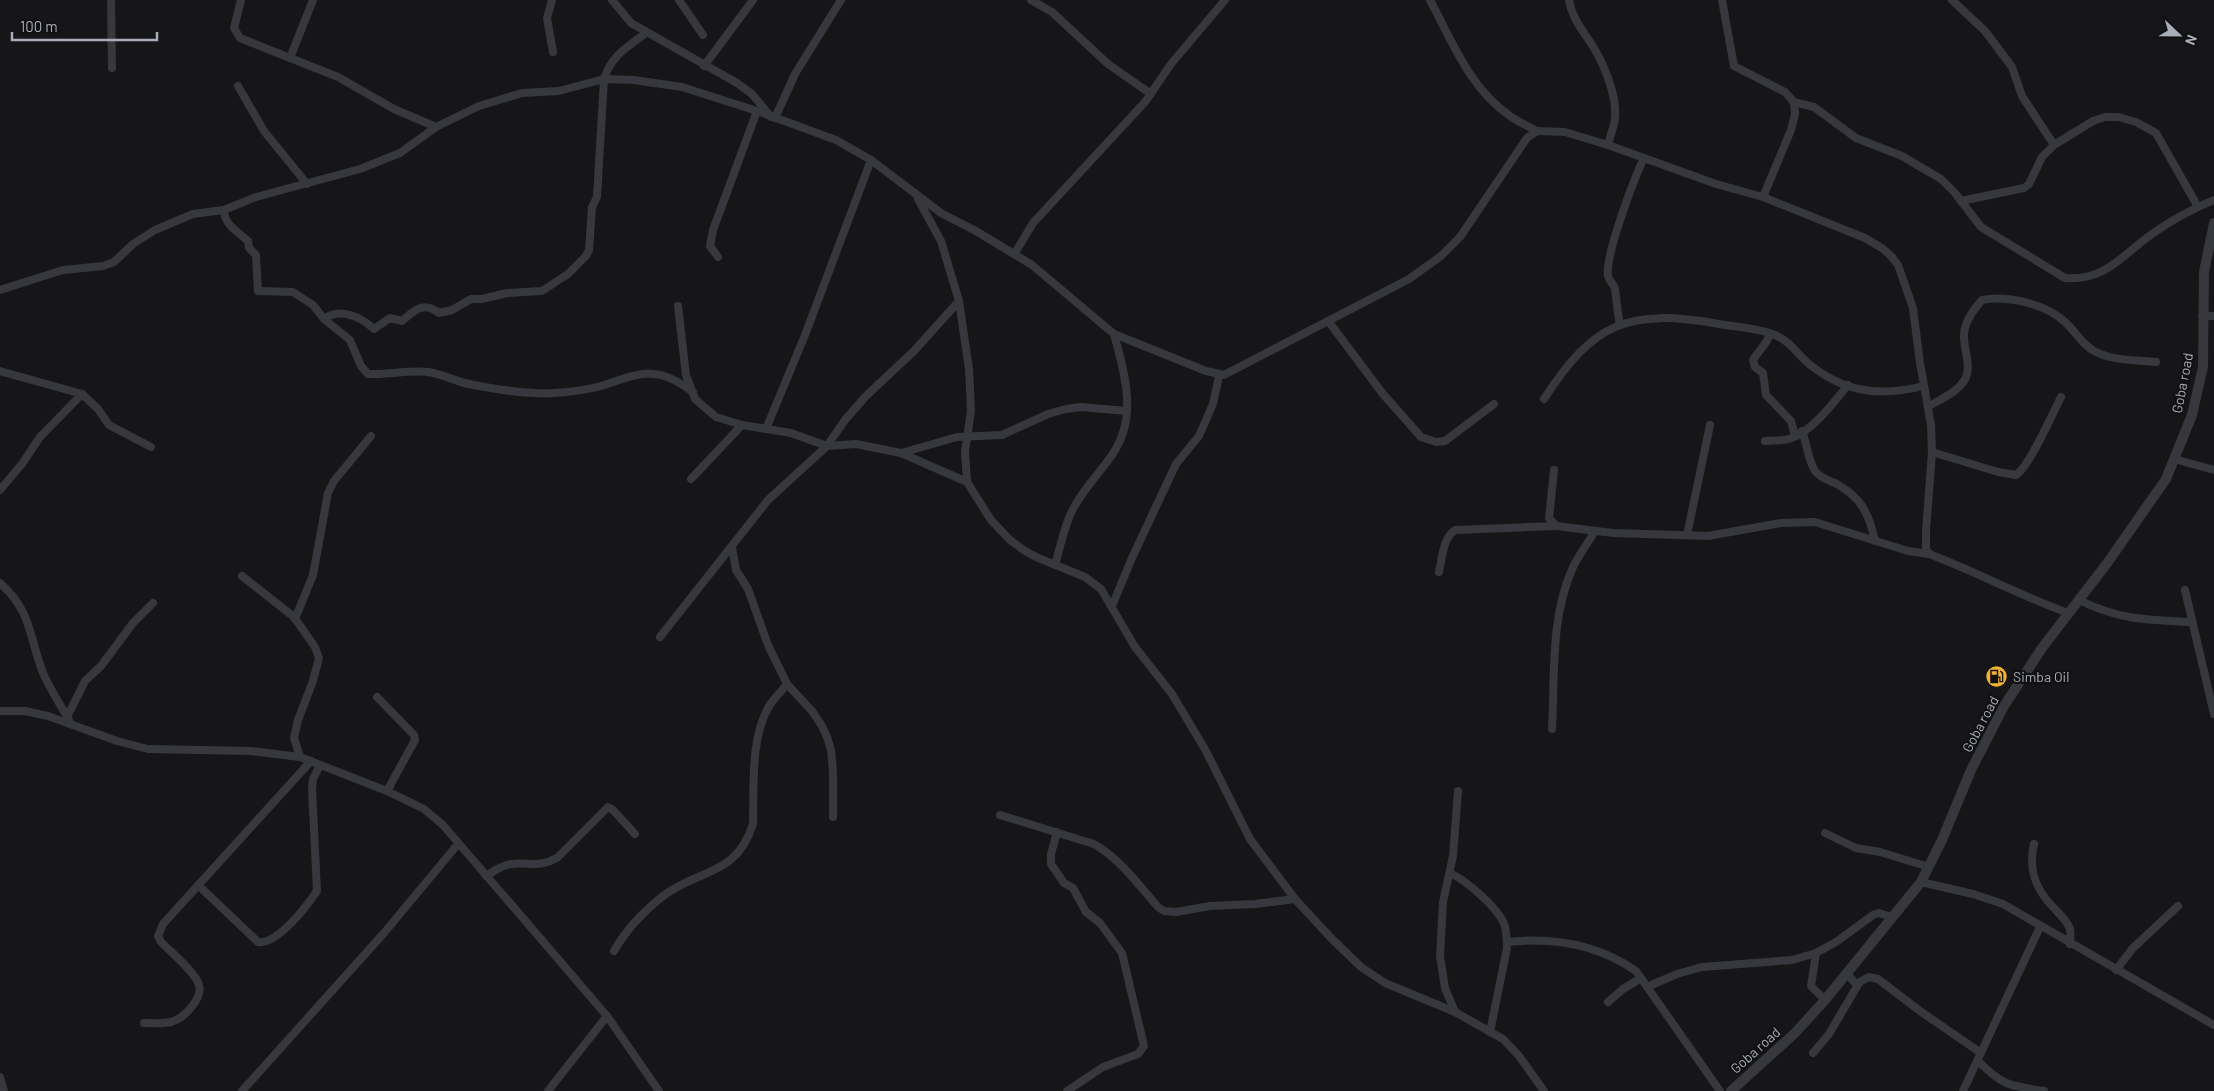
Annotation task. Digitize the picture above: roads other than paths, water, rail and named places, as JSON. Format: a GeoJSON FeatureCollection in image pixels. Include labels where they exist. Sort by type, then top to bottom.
{"type":"FeatureCollection","features":[{"type":"Feature","properties":{"kind":"street"},"geometry":{"type":"LineString","coordinates":[[111,0],[112,68]]}},
{"type":"Feature","properties":{"kind":"street"},"geometry":{"type":"LineString","coordinates":[[241,0],[234,22],[235,33],[246,42],[338,77],[394,109],[436,127]]}},
{"type":"Feature","properties":{"kind":"street"},"geometry":{"type":"LineString","coordinates":[[290,58],[313,0]]}},
{"type":"Feature","properties":{"kind":"street"},"geometry":{"type":"LineString","coordinates":[[552,0],[547,18],[553,52]]}},
{"type":"Feature","properties":{"kind":"street"},"geometry":{"type":"LineString","coordinates":[[680,0],[703,35]]}},
{"type":"Feature","properties":{"kind":"street"},"geometry":{"type":"LineString","coordinates":[[704,66],[753,0]]}},
{"type":"Feature","properties":{"kind":"street"},"geometry":{"type":"LineString","coordinates":[[773,118],[795,74],[841,0]]}},
{"type":"Feature","properties":{"kind":"street"},"geometry":{"type":"LineString","coordinates":[[1031,0],[1052,12],[1108,64],[1151,94]]}},
{"type":"Feature","properties":{"kind":"street"},"geometry":{"type":"LineString","coordinates":[[1015,254],[1033,223],[1102,150],[1151,94],[1171,64],[1225,0]]}},
{"type":"Feature","properties":{"kind":"street"},"geometry":{"type":"LineString","coordinates":[[1430,0],[1469,74],[1489,98],[1510,116],[1537,131],[1565,132],[1608,145],[1716,184],[1763,197],[1865,238],[1891,256],[1898,265],[1913,308],[1928,407],[1932,452],[1926,531],[1926,548],[1929,554]]}},
{"type":"Feature","properties":{"kind":"street"},"geometry":{"type":"LineString","coordinates":[[1569,0],[1576,20],[1595,49],[1608,79],[1614,101],[1615,118],[1608,145]]}},
{"type":"Feature","properties":{"kind":"street"},"geometry":{"type":"LineString","coordinates":[[1722,0],[1734,66],[1785,92],[1794,102],[1796,114],[1791,130],[1763,197]]}},
{"type":"Feature","properties":{"kind":"street"},"geometry":{"type":"LineString","coordinates":[[1952,0],[1985,31],[2012,67],[2022,96],[2054,145]]}},
{"type":"Feature","properties":{"kind":"street"},"geometry":{"type":"LineString","coordinates":[[616,1],[631,24],[704,66],[724,75],[752,94],[773,118]]}},
{"type":"Feature","properties":{"kind":"street"},"geometry":{"type":"LineString","coordinates":[[324,319],[329,315],[347,314],[364,320],[374,329],[390,318],[402,321],[416,309],[422,307],[432,308],[439,313],[452,310],[471,299],[482,300],[507,293],[542,291],[574,269],[589,250],[591,216],[598,187],[604,79],[608,66],[616,55],[646,33]]}},
{"type":"Feature","properties":{"kind":"street"},"geometry":{"type":"LineString","coordinates":[[0,290],[63,270],[103,266],[114,262],[133,244],[155,230],[193,214],[224,210],[256,197],[360,169],[400,153],[436,127],[479,106],[522,93],[559,91],[604,79],[634,80],[667,84],[757,111],[836,140],[871,160],[917,197],[941,213],[1032,265],[1114,334],[1219,376],[1229,374],[1409,279],[1441,256],[1460,237],[1519,148],[1537,131]]}},
{"type":"Feature","properties":{"kind":"street"},"geometry":{"type":"LineString","coordinates":[[238,86],[264,131],[307,184]]}},
{"type":"Feature","properties":{"kind":"street"},"geometry":{"type":"LineString","coordinates":[[1794,102],[1814,107],[1856,138],[1902,156],[1941,179],[1981,227],[2065,278],[2098,274],[2112,267],[2150,235],[2173,220],[2214,200]]}},
{"type":"Feature","properties":{"kind":"street"},"geometry":{"type":"LineString","coordinates":[[718,257],[710,246],[713,230],[757,111]]}},
{"type":"Feature","properties":{"kind":"street"},"geometry":{"type":"LineString","coordinates":[[1961,201],[2024,188],[2029,184],[2042,158],[2054,145],[2093,121],[2105,117],[2118,117],[2136,122],[2156,133],[2198,207]]}},
{"type":"Feature","properties":{"kind":"street"},"geometry":{"type":"LineString","coordinates":[[1620,324],[1616,307],[1615,287],[1608,278],[1608,263],[1630,191],[1644,158]]}},
{"type":"Feature","properties":{"kind":"street"},"geometry":{"type":"LineString","coordinates":[[766,429],[805,335],[871,160]]}},
{"type":"Feature","properties":{"kind":"street"},"geometry":{"type":"LineString","coordinates":[[917,197],[940,241],[959,301],[970,370],[971,412],[965,451],[967,482],[992,520],[1010,540],[1036,557],[1085,577],[1102,589],[1136,647],[1172,694],[1206,751],[1250,840],[1295,899],[1361,967],[1385,983],[1455,1012],[1503,1039],[1519,1056],[1544,1091]]}},
{"type":"Feature","properties":{"kind":"street"},"geometry":{"type":"LineString","coordinates":[[224,210],[224,217],[228,224],[248,241],[249,248],[256,255],[258,291],[293,292],[313,306],[324,319],[350,340],[361,366],[368,374],[399,371],[430,372],[468,383],[553,394],[599,386],[644,373],[666,376],[680,382],[693,392]]}},
{"type":"Feature","properties":{"kind":"street","name":"Goba road"},"geometry":{"type":"LineString","coordinates":[[1731,1091],[1795,1033],[1825,1000],[1921,882],[1971,770],[2004,706],[2042,648],[2108,562],[2166,479],[2192,415],[2202,367],[2204,272],[2214,223]]}},
{"type":"Feature","properties":{"kind":"street"},"geometry":{"type":"LineString","coordinates":[[1928,407],[1950,394],[1965,380],[1968,372],[1964,332],[1982,300],[1995,298],[2010,299],[2037,306],[2065,322],[2081,340],[2097,353],[2118,359],[2156,362]]}},
{"type":"Feature","properties":{"kind":"street"},"geometry":{"type":"LineString","coordinates":[[660,638],[768,500],[827,446],[845,420],[866,396],[914,351],[959,301]]}},
{"type":"Feature","properties":{"kind":"street"},"geometry":{"type":"LineString","coordinates":[[678,306],[686,376],[695,399],[716,417],[742,425],[791,433],[827,446],[856,444],[902,453],[967,482]]}},
{"type":"Feature","properties":{"kind":"street"},"geometry":{"type":"LineString","coordinates":[[2202,316],[2214,316]]}},
{"type":"Feature","properties":{"kind":"street"},"geometry":{"type":"LineString","coordinates":[[1544,399],[1579,351],[1600,335],[1620,324],[1633,320],[1689,319],[1770,334],[1789,343],[1809,364],[1823,373],[1868,392],[1899,392],[1924,386]]}},
{"type":"Feature","properties":{"kind":"street"},"geometry":{"type":"LineString","coordinates":[[1329,322],[1383,394],[1421,437],[1436,442],[1445,441],[1494,404]]}},
{"type":"Feature","properties":{"kind":"street"},"geometry":{"type":"LineString","coordinates":[[1055,566],[1071,512],[1080,496],[1114,453],[1124,431],[1128,388],[1114,334]]}},
{"type":"Feature","properties":{"kind":"street"},"geometry":{"type":"LineString","coordinates":[[1770,334],[1767,344],[1759,350],[1753,360],[1755,367],[1763,373],[1766,395],[1791,421],[1795,436]]}},
{"type":"Feature","properties":{"kind":"street"},"geometry":{"type":"LineString","coordinates":[[0,371],[82,394],[98,409],[109,425],[151,448]]}},
{"type":"Feature","properties":{"kind":"street"},"geometry":{"type":"LineString","coordinates":[[1112,606],[1176,464],[1199,436],[1212,404],[1219,376]]}},
{"type":"Feature","properties":{"kind":"street"},"geometry":{"type":"LineString","coordinates":[[1766,441],[1783,440],[1795,436],[1826,412],[1848,385]]}},
{"type":"Feature","properties":{"kind":"street"},"geometry":{"type":"LineString","coordinates":[[0,490],[22,464],[40,437],[82,394]]}},
{"type":"Feature","properties":{"kind":"street"},"geometry":{"type":"LineString","coordinates":[[1932,452],[1998,472],[2016,475],[2021,472],[2062,397]]}},
{"type":"Feature","properties":{"kind":"street"},"geometry":{"type":"LineString","coordinates":[[902,453],[949,439],[1002,435],[1048,414],[1066,409],[1127,411]]}},
{"type":"Feature","properties":{"kind":"street"},"geometry":{"type":"LineString","coordinates":[[691,479],[742,425]]}},
{"type":"Feature","properties":{"kind":"street"},"geometry":{"type":"LineString","coordinates":[[1687,535],[1710,425]]}},
{"type":"Feature","properties":{"kind":"street"},"geometry":{"type":"LineString","coordinates":[[1802,431],[1811,463],[1816,473],[1842,488],[1863,506],[1870,517],[1875,541]]}},
{"type":"Feature","properties":{"kind":"street"},"geometry":{"type":"LineString","coordinates":[[295,619],[314,575],[328,493],[334,481],[371,436]]}},
{"type":"Feature","properties":{"kind":"street"},"geometry":{"type":"LineString","coordinates":[[2174,459],[2214,470]]}},
{"type":"Feature","properties":{"kind":"street"},"geometry":{"type":"LineString","coordinates":[[1554,470],[1549,518],[1556,526]]}},
{"type":"Feature","properties":{"kind":"street"},"geometry":{"type":"LineString","coordinates":[[1439,572],[1446,541],[1449,534],[1455,530],[1556,526],[1595,531],[1708,536],[1802,521],[1815,522],[1908,551],[1929,554],[1982,575],[2033,600],[2068,614]]}},
{"type":"Feature","properties":{"kind":"street"},"geometry":{"type":"LineString","coordinates":[[1552,729],[1554,652],[1557,628],[1566,588],[1574,566],[1595,531]]}},
{"type":"Feature","properties":{"kind":"street"},"geometry":{"type":"LineString","coordinates":[[732,547],[736,570],[748,589],[768,644],[787,684],[822,726],[829,744],[833,771],[833,817]]}},
{"type":"Feature","properties":{"kind":"street"},"geometry":{"type":"LineString","coordinates":[[242,576],[295,619],[315,647],[318,658],[313,681],[298,720],[294,738],[300,757]]}},
{"type":"Feature","properties":{"kind":"street"},"geometry":{"type":"LineString","coordinates":[[0,583],[23,609],[43,672],[71,724]]}},
{"type":"Feature","properties":{"kind":"street"},"geometry":{"type":"LineString","coordinates":[[2185,590],[2214,714]]}},
{"type":"Feature","properties":{"kind":"street"},"geometry":{"type":"LineString","coordinates":[[2079,600],[2101,611],[2132,619],[2192,622]]}},
{"type":"Feature","properties":{"kind":"street"},"geometry":{"type":"LineString","coordinates":[[67,716],[85,681],[101,666],[133,623],[153,603]]}},
{"type":"Feature","properties":{"kind":"street"},"geometry":{"type":"LineString","coordinates":[[614,951],[633,924],[663,896],[716,870],[738,853],[750,834],[753,824],[755,753],[764,717],[769,706],[787,684]]}},
{"type":"Feature","properties":{"kind":"street"},"geometry":{"type":"LineString","coordinates":[[377,697],[414,735],[415,740],[387,791]]}},
{"type":"Feature","properties":{"kind":"street"},"geometry":{"type":"LineString","coordinates":[[0,711],[25,711],[148,749],[251,751],[300,757],[387,791],[424,809],[443,825],[608,1016],[659,1091]]}},
{"type":"Feature","properties":{"kind":"street"},"geometry":{"type":"LineString","coordinates":[[144,1023],[163,1023],[176,1020],[184,1015],[198,997],[200,985],[195,977],[161,942],[158,936],[163,924],[311,761]]}},
{"type":"Feature","properties":{"kind":"street"},"geometry":{"type":"LineString","coordinates":[[198,885],[258,942],[267,942],[296,918],[317,891],[312,789],[313,779],[320,765]]}},
{"type":"Feature","properties":{"kind":"street"},"geometry":{"type":"LineString","coordinates":[[1455,1012],[1445,988],[1440,956],[1443,902],[1453,856],[1458,791]]}},
{"type":"Feature","properties":{"kind":"street"},"geometry":{"type":"LineString","coordinates":[[486,876],[511,864],[540,865],[557,858],[608,807],[635,834]]}},
{"type":"Feature","properties":{"kind":"street"},"geometry":{"type":"LineString","coordinates":[[1000,815],[1094,844],[1106,851],[1119,862],[1158,907],[1164,911],[1176,912],[1210,906],[1255,904],[1295,899]]}},
{"type":"Feature","properties":{"kind":"street"},"geometry":{"type":"LineString","coordinates":[[1056,832],[1051,854],[1051,864],[1064,883],[1073,888],[1086,912],[1100,922],[1122,953],[1144,1046],[1138,1054],[1103,1068],[1067,1091]]}},
{"type":"Feature","properties":{"kind":"street"},"geometry":{"type":"LineString","coordinates":[[1825,833],[1856,848],[1888,854],[1929,867]]}},
{"type":"Feature","properties":{"kind":"street"},"geometry":{"type":"LineString","coordinates":[[242,1091],[384,934],[458,844]]}},
{"type":"Feature","properties":{"kind":"street"},"geometry":{"type":"LineString","coordinates":[[2034,844],[2031,855],[2032,868],[2040,892],[2066,921],[2070,930],[2070,944]]}},
{"type":"Feature","properties":{"kind":"street"},"geometry":{"type":"LineString","coordinates":[[1450,873],[1471,886],[1503,921],[1507,942],[1490,1032]]}},
{"type":"Feature","properties":{"kind":"street"},"geometry":{"type":"LineString","coordinates":[[1921,882],[1973,894],[2003,904],[2040,927],[2214,1025]]}},
{"type":"Feature","properties":{"kind":"street"},"geometry":{"type":"LineString","coordinates":[[2116,970],[2133,948],[2178,906]]}},
{"type":"Feature","properties":{"kind":"street"},"geometry":{"type":"LineString","coordinates":[[1647,987],[1677,974],[1702,967],[1792,960],[1816,953],[1836,942],[1874,915],[1879,913],[1892,917]]}},
{"type":"Feature","properties":{"kind":"street"},"geometry":{"type":"LineString","coordinates":[[1963,1091],[2040,927]]}},
{"type":"Feature","properties":{"kind":"street"},"geometry":{"type":"LineString","coordinates":[[1507,942],[1547,940],[1578,944],[1628,965],[1636,971],[1720,1091]]}},
{"type":"Feature","properties":{"kind":"street"},"geometry":{"type":"LineString","coordinates":[[1816,953],[1811,986],[1825,1000]]}},
{"type":"Feature","properties":{"kind":"street"},"geometry":{"type":"LineString","coordinates":[[1847,974],[1854,983],[1859,983]]}},
{"type":"Feature","properties":{"kind":"street"},"geometry":{"type":"LineString","coordinates":[[1813,1053],[1829,1034],[1859,983],[1869,977],[1878,979],[1981,1053]]}},
{"type":"Feature","properties":{"kind":"street"},"geometry":{"type":"LineString","coordinates":[[1608,1002],[1641,978]]}},
{"type":"Feature","properties":{"kind":"street"},"geometry":{"type":"LineString","coordinates":[[548,1091],[608,1016]]}},
{"type":"Feature","properties":{"kind":"street"},"geometry":{"type":"LineString","coordinates":[[1978,1060],[2002,1082],[2011,1086],[2044,1091]]}},
{"type":"Feature","properties":{"kind":"street"},"geometry":{"type":"LineString","coordinates":[[0,1077],[4,1091]]}},
{"type":"Feature","properties":{"kind":"place","name":"Simba Oil"},"geometry":{"type":"Point","coordinates":[1997,676]}}]}
